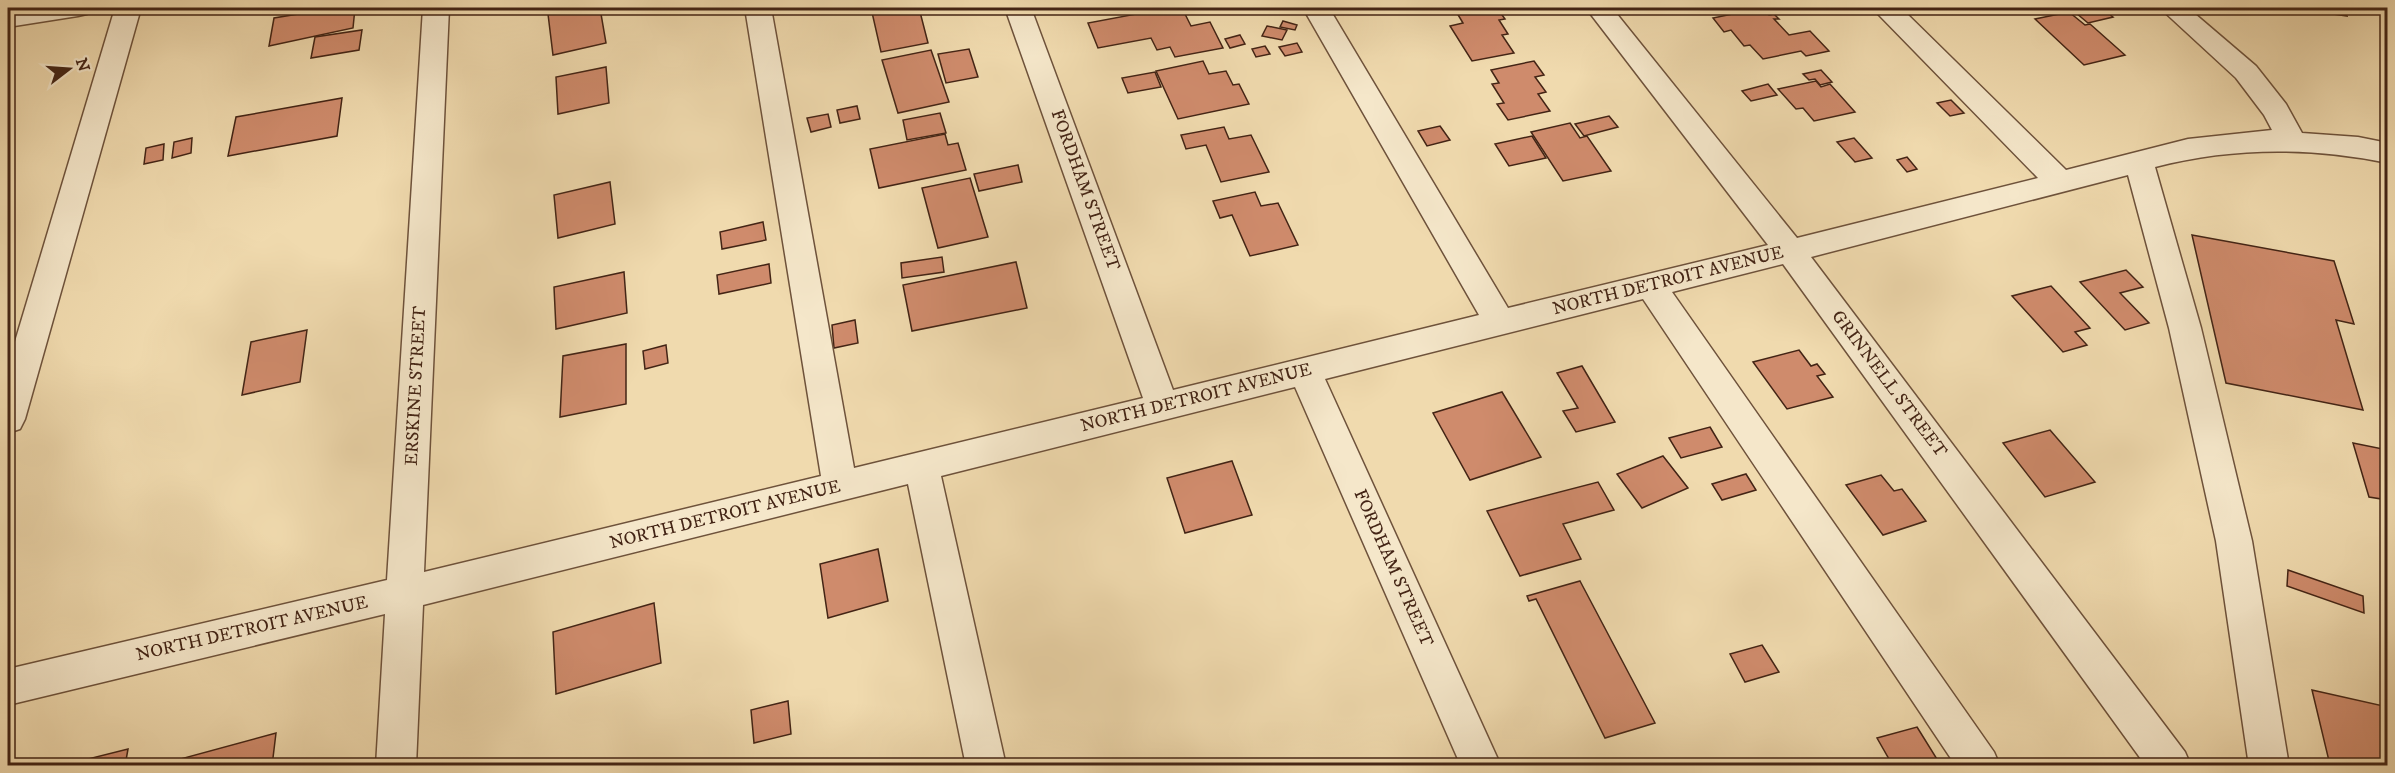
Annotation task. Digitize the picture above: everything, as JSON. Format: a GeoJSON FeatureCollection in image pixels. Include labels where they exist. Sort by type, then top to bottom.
{"type":"FeatureCollection","features":[{"type":"Feature","properties":{"kind":"street"},"geometry":{"type":"LineString","coordinates":[[8,19],[78,8]]}},
{"type":"Feature","properties":{"kind":"street"},"geometry":{"type":"LineString","coordinates":[[8,419],[128,8]]}},
{"type":"Feature","properties":{"kind":"street","name":"ERSKINE STREET"},"geometry":{"type":"LineString","coordinates":[[396,765],[436,8]]}},
{"type":"Feature","properties":{"kind":"street"},"geometry":{"type":"LineString","coordinates":[[758,8],[840,487]]}},
{"type":"Feature","properties":{"kind":"street","name":"FORDHAM STREET"},"geometry":{"type":"LineString","coordinates":[[1018,8],[1163,406]]}},
{"type":"Feature","properties":{"kind":"street"},"geometry":{"type":"LineString","coordinates":[[1316,8],[1500,323]]}},
{"type":"Feature","properties":{"kind":"street","name":"GRINNELL STREET"},"geometry":{"type":"LineString","coordinates":[[1599,8],[1790,251],[2171,765]]}},
{"type":"Feature","properties":{"kind":"street"},"geometry":{"type":"LineString","coordinates":[[1887,8],[2060,182]]}},
{"type":"Feature","properties":{"kind":"street"},"geometry":{"type":"LineString","coordinates":[[2173,8],[2246,72],[2276,111],[2292,141]]}},
{"type":"Feature","properties":{"kind":"street","name":"NORTH DETROIT AVENUE"},"geometry":{"type":"LineString","coordinates":[[8,687],[840,487],[1790,251],[2187,149],[2231,143],[2292,141],[2358,147],[2388,153]]}},
{"type":"Feature","properties":{"kind":"street"},"geometry":{"type":"LineString","coordinates":[[2139,161],[2185,328],[2234,541],[2269,765]]}},
{"type":"Feature","properties":{"kind":"street"},"geometry":{"type":"LineString","coordinates":[[1650,285],[1980,765]]}},
{"type":"Feature","properties":{"kind":"street","name":"FORDHAM STREET"},"geometry":{"type":"LineString","coordinates":[[1305,371],[1480,765]]}},
{"type":"Feature","properties":{"kind":"street"},"geometry":{"type":"LineString","coordinates":[[921,466],[986,765]]}},
{"type":"Feature","properties":{"kind":"building"},"geometry":{"type":"Polygon","coordinates":[[[335,8],[355,8],[353,28],[269,46],[274,18],[335,8]]]}},
{"type":"Feature","properties":{"kind":"building"},"geometry":{"type":"Polygon","coordinates":[[[577,8],[600,8],[606,43],[553,55],[548,14],[577,8]]]}},
{"type":"Feature","properties":{"kind":"building"},"geometry":{"type":"Polygon","coordinates":[[[871,8],[919,8],[928,43],[881,52],[871,8]]]}},
{"type":"Feature","properties":{"kind":"building"},"geometry":{"type":"Polygon","coordinates":[[[1168,8],[1171,14],[1184,12],[1191,26],[1210,22],[1223,48],[1175,57],[1170,47],[1157,50],[1151,38],[1098,48],[1088,23],[1168,8]]]}},
{"type":"Feature","properties":{"kind":"building"},"geometry":{"type":"Polygon","coordinates":[[[1497,8],[1505,19],[1499,20],[1508,34],[1502,35],[1514,53],[1472,61],[1450,26],[1463,23],[1457,13],[1497,8]]]}},
{"type":"Feature","properties":{"kind":"building"},"geometry":{"type":"Polygon","coordinates":[[[2102,8],[2113,17],[2088,23],[2076,13],[2102,8]]]}},
{"type":"Feature","properties":{"kind":"building"},"geometry":{"type":"Polygon","coordinates":[[[2292,8],[2344,8],[2347,16],[2292,8]]]}},
{"type":"Feature","properties":{"kind":"building"},"geometry":{"type":"Polygon","coordinates":[[[1766,10],[1769,15],[1774,14],[1779,19],[1774,19],[1789,35],[1810,31],[1829,51],[1806,56],[1801,51],[1763,59],[1750,45],[1744,46],[1731,30],[1724,32],[1713,18],[1747,11],[1749,14],[1766,10]]]}},
{"type":"Feature","properties":{"kind":"building"},"geometry":{"type":"Polygon","coordinates":[[[2069,12],[2085,25],[2090,24],[2125,55],[2084,65],[2035,19],[2069,12]]]}},
{"type":"Feature","properties":{"kind":"building"},"geometry":{"type":"Polygon","coordinates":[[[1283,21],[1297,25],[1295,30],[1280,27],[1283,21]]]}},
{"type":"Feature","properties":{"kind":"building"},"geometry":{"type":"Polygon","coordinates":[[[1267,26],[1287,30],[1282,40],[1262,36],[1267,26]]]}},
{"type":"Feature","properties":{"kind":"building"},"geometry":{"type":"Polygon","coordinates":[[[362,30],[359,50],[311,58],[315,37],[362,30]]]}},
{"type":"Feature","properties":{"kind":"building"},"geometry":{"type":"Polygon","coordinates":[[[1240,35],[1245,44],[1230,48],[1225,39],[1240,35]]]}},
{"type":"Feature","properties":{"kind":"building"},"geometry":{"type":"Polygon","coordinates":[[[1297,43],[1302,52],[1285,56],[1279,47],[1297,43]]]}},
{"type":"Feature","properties":{"kind":"building"},"geometry":{"type":"Polygon","coordinates":[[[1265,46],[1270,54],[1256,57],[1252,49],[1265,46]]]}},
{"type":"Feature","properties":{"kind":"building"},"geometry":{"type":"Polygon","coordinates":[[[969,49],[978,77],[946,83],[938,54],[969,49]]]}},
{"type":"Feature","properties":{"kind":"building"},"geometry":{"type":"Polygon","coordinates":[[[931,50],[949,102],[898,113],[882,60],[931,50]]]}},
{"type":"Feature","properties":{"kind":"building"},"geometry":{"type":"Polygon","coordinates":[[[1203,61],[1209,74],[1226,71],[1233,85],[1239,84],[1249,104],[1178,119],[1156,71],[1203,61]]]}},
{"type":"Feature","properties":{"kind":"building"},"geometry":{"type":"Polygon","coordinates":[[[1534,61],[1544,75],[1535,77],[1546,92],[1538,94],[1550,111],[1508,120],[1497,104],[1504,103],[1492,84],[1499,83],[1491,70],[1534,61]]]}},
{"type":"Feature","properties":{"kind":"building"},"geometry":{"type":"Polygon","coordinates":[[[606,67],[609,103],[558,114],[556,77],[606,67]]]}},
{"type":"Feature","properties":{"kind":"building"},"geometry":{"type":"Polygon","coordinates":[[[1821,70],[1832,82],[1820,85],[1815,79],[1809,80],[1803,74],[1821,70]]]}},
{"type":"Feature","properties":{"kind":"building"},"geometry":{"type":"Polygon","coordinates":[[[1155,72],[1161,87],[1128,93],[1122,78],[1155,72]]]}},
{"type":"Feature","properties":{"kind":"building"},"geometry":{"type":"Polygon","coordinates":[[[1816,81],[1821,87],[1830,84],[1855,112],[1814,121],[1803,108],[1796,109],[1778,89],[1816,81]]]}},
{"type":"Feature","properties":{"kind":"building"},"geometry":{"type":"Polygon","coordinates":[[[1768,84],[1777,95],[1751,101],[1742,91],[1768,84]]]}},
{"type":"Feature","properties":{"kind":"building"},"geometry":{"type":"Polygon","coordinates":[[[342,98],[337,136],[228,156],[236,117],[342,98]]]}},
{"type":"Feature","properties":{"kind":"building"},"geometry":{"type":"Polygon","coordinates":[[[1951,100],[1964,113],[1950,116],[1937,103],[1951,100]]]}},
{"type":"Feature","properties":{"kind":"building"},"geometry":{"type":"Polygon","coordinates":[[[857,106],[860,119],[840,123],[837,110],[857,106]]]}},
{"type":"Feature","properties":{"kind":"building"},"geometry":{"type":"Polygon","coordinates":[[[940,113],[946,133],[907,140],[903,120],[940,113]]]}},
{"type":"Feature","properties":{"kind":"building"},"geometry":{"type":"Polygon","coordinates":[[[828,114],[831,127],[811,132],[807,118],[828,114]]]}},
{"type":"Feature","properties":{"kind":"building"},"geometry":{"type":"Polygon","coordinates":[[[1609,116],[1618,127],[1584,136],[1575,124],[1609,116]]]}},
{"type":"Feature","properties":{"kind":"building"},"geometry":{"type":"Polygon","coordinates":[[[1570,123],[1580,138],[1587,136],[1611,171],[1563,181],[1531,132],[1570,123]]]}},
{"type":"Feature","properties":{"kind":"building"},"geometry":{"type":"Polygon","coordinates":[[[1440,126],[1450,140],[1427,146],[1418,131],[1440,126]]]}},
{"type":"Feature","properties":{"kind":"building"},"geometry":{"type":"Polygon","coordinates":[[[1224,127],[1229,139],[1251,135],[1269,172],[1221,182],[1206,145],[1186,149],[1181,135],[1224,127]]]}},
{"type":"Feature","properties":{"kind":"building"},"geometry":{"type":"Polygon","coordinates":[[[945,134],[948,145],[958,143],[966,170],[879,188],[870,149],[945,134]]]}},
{"type":"Feature","properties":{"kind":"building"},"geometry":{"type":"Polygon","coordinates":[[[1532,136],[1546,158],[1509,166],[1495,144],[1532,136]]]}},
{"type":"Feature","properties":{"kind":"building"},"geometry":{"type":"Polygon","coordinates":[[[192,138],[191,153],[172,158],[174,142],[192,138]]]}},
{"type":"Feature","properties":{"kind":"building"},"geometry":{"type":"Polygon","coordinates":[[[1854,138],[1872,158],[1855,162],[1837,142],[1854,138]]]}},
{"type":"Feature","properties":{"kind":"building"},"geometry":{"type":"Polygon","coordinates":[[[164,144],[163,160],[144,164],[146,148],[164,144]]]}},
{"type":"Feature","properties":{"kind":"building"},"geometry":{"type":"Polygon","coordinates":[[[1907,157],[1917,169],[1907,172],[1897,160],[1907,157]]]}},
{"type":"Feature","properties":{"kind":"building"},"geometry":{"type":"Polygon","coordinates":[[[1018,165],[1022,182],[979,191],[974,174],[1018,165]]]}},
{"type":"Feature","properties":{"kind":"building"},"geometry":{"type":"Polygon","coordinates":[[[970,178],[988,237],[938,248],[922,188],[970,178]]]}},
{"type":"Feature","properties":{"kind":"building"},"geometry":{"type":"Polygon","coordinates":[[[610,182],[615,224],[558,238],[554,195],[610,182]]]}},
{"type":"Feature","properties":{"kind":"building"},"geometry":{"type":"Polygon","coordinates":[[[1255,192],[1261,206],[1278,203],[1298,245],[1250,256],[1232,215],[1220,218],[1213,201],[1255,192]]]}},
{"type":"Feature","properties":{"kind":"building"},"geometry":{"type":"Polygon","coordinates":[[[763,222],[766,240],[722,249],[720,232],[763,222]]]}},
{"type":"Feature","properties":{"kind":"building"},"geometry":{"type":"Polygon","coordinates":[[[2192,235],[2334,261],[2354,324],[2336,320],[2363,410],[2226,383],[2192,235]]]}},
{"type":"Feature","properties":{"kind":"building"},"geometry":{"type":"Polygon","coordinates":[[[942,257],[944,272],[902,278],[901,263],[942,257]]]}},
{"type":"Feature","properties":{"kind":"building"},"geometry":{"type":"Polygon","coordinates":[[[1016,262],[1027,308],[912,331],[903,285],[1016,262]]]}},
{"type":"Feature","properties":{"kind":"building"},"geometry":{"type":"Polygon","coordinates":[[[769,264],[771,283],[719,294],[717,275],[769,264]]]}},
{"type":"Feature","properties":{"kind":"building"},"geometry":{"type":"Polygon","coordinates":[[[2126,270],[2143,287],[2120,293],[2149,323],[2125,330],[2080,282],[2126,270]]]}},
{"type":"Feature","properties":{"kind":"building"},"geometry":{"type":"Polygon","coordinates":[[[624,272],[627,313],[556,329],[554,287],[624,272]]]}},
{"type":"Feature","properties":{"kind":"building"},"geometry":{"type":"Polygon","coordinates":[[[2051,286],[2090,328],[2075,332],[2087,345],[2063,352],[2012,296],[2051,286]]]}},
{"type":"Feature","properties":{"kind":"building"},"geometry":{"type":"Polygon","coordinates":[[[855,320],[858,343],[834,348],[832,325],[855,320]]]}},
{"type":"Feature","properties":{"kind":"building"},"geometry":{"type":"Polygon","coordinates":[[[307,330],[300,382],[242,395],[251,342],[307,330]]]}},
{"type":"Feature","properties":{"kind":"building"},"geometry":{"type":"Polygon","coordinates":[[[626,344],[626,404],[560,417],[563,356],[626,344]]]}},
{"type":"Feature","properties":{"kind":"building"},"geometry":{"type":"Polygon","coordinates":[[[666,345],[668,363],[645,369],[643,351],[666,345]]]}},
{"type":"Feature","properties":{"kind":"building"},"geometry":{"type":"Polygon","coordinates":[[[1799,350],[1811,366],[1817,364],[1825,374],[1817,376],[1833,397],[1787,409],[1753,362],[1799,350]]]}},
{"type":"Feature","properties":{"kind":"building"},"geometry":{"type":"Polygon","coordinates":[[[1582,366],[1615,422],[1576,432],[1563,411],[1578,408],[1557,373],[1582,366]]]}},
{"type":"Feature","properties":{"kind":"building"},"geometry":{"type":"Polygon","coordinates":[[[1502,392],[1541,457],[1470,480],[1433,413],[1502,392]]]}},
{"type":"Feature","properties":{"kind":"building"},"geometry":{"type":"Polygon","coordinates":[[[1710,427],[1722,447],[1681,458],[1669,438],[1710,427]]]}},
{"type":"Feature","properties":{"kind":"building"},"geometry":{"type":"Polygon","coordinates":[[[2050,430],[2095,482],[2045,497],[2003,443],[2050,430]]]}},
{"type":"Feature","properties":{"kind":"building"},"geometry":{"type":"Polygon","coordinates":[[[2353,443],[2388,450],[2388,500],[2369,497],[2353,443]]]}},
{"type":"Feature","properties":{"kind":"building"},"geometry":{"type":"Polygon","coordinates":[[[1663,456],[1688,488],[1642,508],[1617,474],[1663,456]]]}},
{"type":"Feature","properties":{"kind":"building"},"geometry":{"type":"Polygon","coordinates":[[[1232,461],[1252,515],[1185,533],[1167,478],[1232,461]]]}},
{"type":"Feature","properties":{"kind":"building"},"geometry":{"type":"Polygon","coordinates":[[[1746,474],[1756,490],[1722,500],[1712,484],[1746,474]]]}},
{"type":"Feature","properties":{"kind":"building"},"geometry":{"type":"Polygon","coordinates":[[[1881,475],[1894,491],[1902,489],[1926,521],[1883,535],[1846,485],[1881,475]]]}},
{"type":"Feature","properties":{"kind":"building"},"geometry":{"type":"Polygon","coordinates":[[[1598,482],[1614,510],[1563,524],[1581,559],[1520,576],[1487,511],[1598,482]]]}},
{"type":"Feature","properties":{"kind":"building"},"geometry":{"type":"Polygon","coordinates":[[[878,549],[888,601],[828,618],[820,564],[878,549]]]}},
{"type":"Feature","properties":{"kind":"building"},"geometry":{"type":"Polygon","coordinates":[[[2288,570],[2363,596],[2364,613],[2287,586],[2288,570]]]}},
{"type":"Feature","properties":{"kind":"building"},"geometry":{"type":"Polygon","coordinates":[[[1580,581],[1655,723],[1605,738],[1536,599],[1529,601],[1527,596],[1580,581]]]}},
{"type":"Feature","properties":{"kind":"building"},"geometry":{"type":"Polygon","coordinates":[[[654,603],[661,663],[556,694],[553,632],[654,603]]]}},
{"type":"Feature","properties":{"kind":"building"},"geometry":{"type":"Polygon","coordinates":[[[1762,645],[1779,672],[1745,682],[1730,654],[1762,645]]]}},
{"type":"Feature","properties":{"kind":"building"},"geometry":{"type":"Polygon","coordinates":[[[2312,690],[2388,707],[2388,766],[2345,766],[2329,761],[2312,690]]]}},
{"type":"Feature","properties":{"kind":"building"},"geometry":{"type":"Polygon","coordinates":[[[788,701],[791,734],[754,743],[751,710],[788,701]]]}},
{"type":"Feature","properties":{"kind":"building"},"geometry":{"type":"Polygon","coordinates":[[[1917,727],[1940,764],[1893,766],[1877,738],[1917,727]]]}},
{"type":"Feature","properties":{"kind":"building"},"geometry":{"type":"Polygon","coordinates":[[[276,733],[272,766],[172,766],[173,761],[276,733]]]}},
{"type":"Feature","properties":{"kind":"building"},"geometry":{"type":"Polygon","coordinates":[[[128,749],[125,766],[68,766],[68,764],[128,749]]]}}]}
